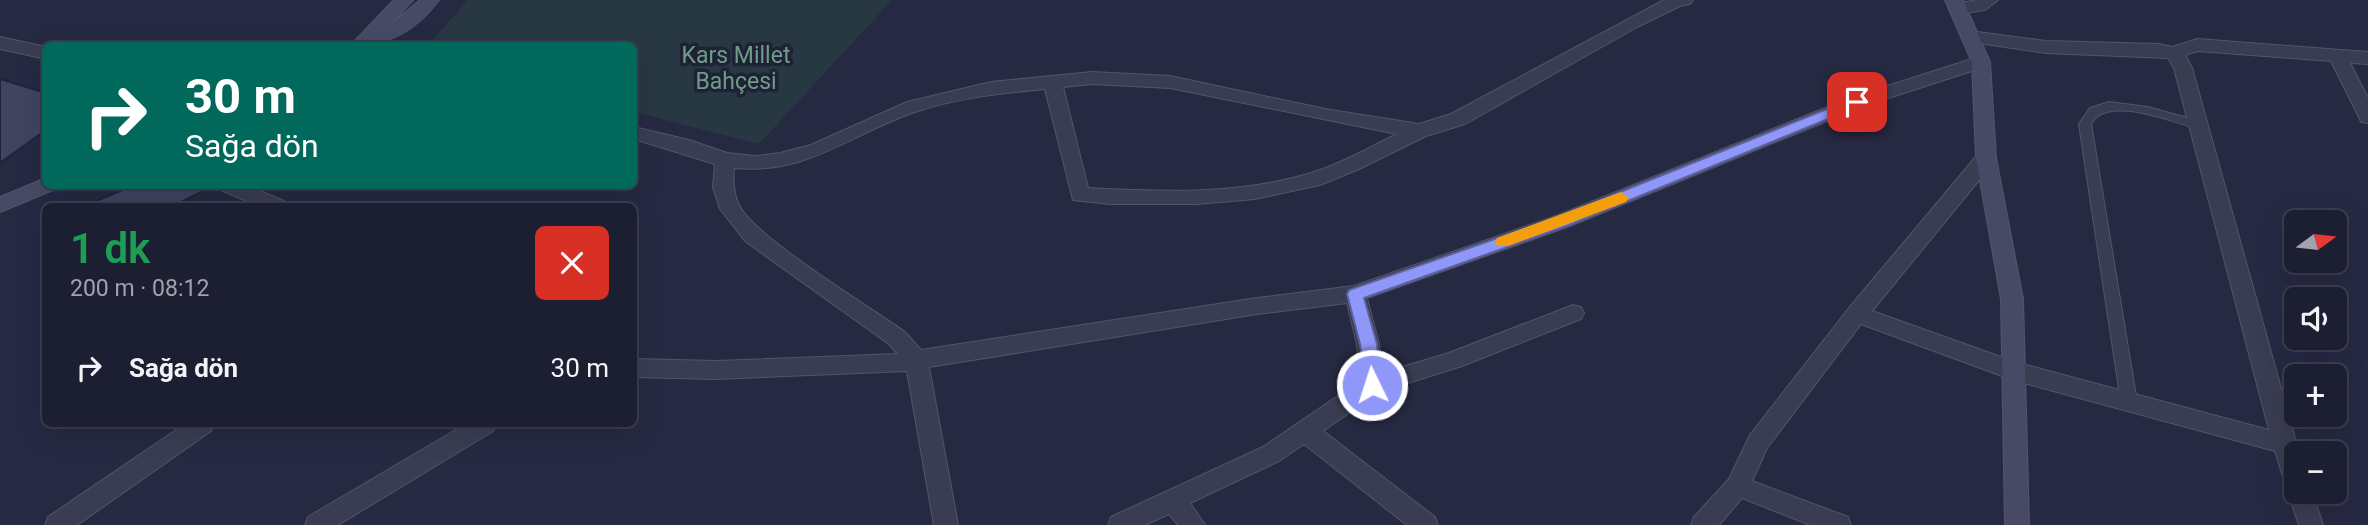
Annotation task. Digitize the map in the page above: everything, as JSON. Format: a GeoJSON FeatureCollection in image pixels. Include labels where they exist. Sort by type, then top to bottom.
{"type":"FeatureCollection","features":[{"type":"Feature","properties":{"kind":"street"},"geometry":{"type":"LineString","coordinates":[[363,42],[404,0]]}},
{"type":"Feature","properties":{"kind":"street"},"geometry":{"type":"LineString","coordinates":[[366,42],[396,30],[430,0]]}},
{"type":"Feature","properties":{"kind":"street"},"geometry":{"type":"LineString","coordinates":[[1053,82],[1080,195],[1165,200],[1246,194],[1315,179],[1419,131],[1458,118],[1631,23],[1675,1],[1684,0]]}},
{"type":"Feature","properties":{"kind":"street"},"geometry":{"type":"LineString","coordinates":[[1989,0],[1979,6],[1956,4],[1981,62],[1986,158],[2011,299],[2017,525]]}},
{"type":"Feature","properties":{"kind":"street"},"geometry":{"type":"LineString","coordinates":[[1970,37],[2046,47],[2159,50],[2175,54],[2183,68],[2284,444]]}},
{"type":"Feature","properties":{"kind":"street"},"geometry":{"type":"LineString","coordinates":[[0,43],[42,52]]}},
{"type":"Feature","properties":{"kind":"street"},"geometry":{"type":"LineString","coordinates":[[2175,54],[2183,48],[2198,45],[2368,58]]}},
{"type":"Feature","properties":{"kind":"street"},"geometry":{"type":"LineString","coordinates":[[2337,56],[2368,117]]}},
{"type":"Feature","properties":{"kind":"street"},"geometry":{"type":"LineString","coordinates":[[637,368],[716,370],[916,360],[1257,306],[1355,294],[1563,221],[1857,102],[1981,62]]}},
{"type":"Feature","properties":{"kind":"street"},"geometry":{"type":"LineString","coordinates":[[637,134],[689,147],[725,160],[755,163],[780,160],[817,150],[907,108],[991,88],[1092,78],[1170,82],[1325,115],[1419,131]]}},
{"type":"Feature","properties":{"kind":"street"},"geometry":{"type":"LineString","coordinates":[[1703,525],[1738,486],[1758,442],[1857,314],[1986,158]]}},
{"type":"Feature","properties":{"kind":"street"},"geometry":{"type":"LineString","coordinates":[[725,160],[723,187],[730,209],[752,236],[897,338],[916,360],[946,525]]}},
{"type":"Feature","properties":{"kind":"street"},"geometry":{"type":"LineString","coordinates":[[0,205],[42,188]]}},
{"type":"Feature","properties":{"kind":"street"},"geometry":{"type":"LineString","coordinates":[[237,189],[269,203]]}},
{"type":"Feature","properties":{"kind":"street"},"geometry":{"type":"LineString","coordinates":[[1355,294],[1368,344],[1372,385]]}},
{"type":"Feature","properties":{"kind":"street"},"geometry":{"type":"LineString","coordinates":[[1120,525],[1271,454],[1372,385],[1454,360],[1573,313]]}},
{"type":"Feature","properties":{"kind":"street"},"geometry":{"type":"LineString","coordinates":[[1857,314],[2013,371],[2284,444]]}},
{"type":"Feature","properties":{"kind":"street"},"geometry":{"type":"LineString","coordinates":[[57,525],[198,427]]}},
{"type":"Feature","properties":{"kind":"street"},"geometry":{"type":"LineString","coordinates":[[317,525],[480,427]]}},
{"type":"Feature","properties":{"kind":"street"},"geometry":{"type":"LineString","coordinates":[[1304,430],[1426,525]]}},
{"type":"Feature","properties":{"kind":"street"},"geometry":{"type":"LineString","coordinates":[[1738,486],[1839,525]]}},
{"type":"Feature","properties":{"kind":"street"},"geometry":{"type":"LineString","coordinates":[[1173,500],[1193,525]]}},
{"type":"Feature","properties":{"kind":"street"},"geometry":{"type":"LineString","coordinates":[[2304,504],[2311,525]]}},
{"type":"Feature","properties":{"kind":"lane"},"geometry":{"type":"LineString","coordinates":[[2129,402],[2085,124],[2090,114],[2101,107],[2117,105],[2198,125]]}},
{"type":"Feature","properties":{"kind":"green space","name":"Kars Millet Bahçesi"},"geometry":{"type":"Polygon","coordinates":[[[468,0],[892,0],[759,144],[637,113],[637,42],[431,42],[468,0]]]}},
{"type":"Feature","properties":{"kind":"building"},"geometry":{"type":"Polygon","coordinates":[[[0,79],[42,92],[42,133],[0,163],[0,79]]]}},
{"type":"Feature","properties":{"kind":"building"},"geometry":{"type":"Polygon","coordinates":[[[125,189],[207,189],[179,203],[91,203],[125,189]]]}},
{"type":"Feature","properties":{"kind":"slow traffic"},"geometry":{"type":"LineString","coordinates":[[1503,242],[1621,198]]}},
{"type":"Feature","properties":{"kind":"route"},"geometry":{"type":"LineString","coordinates":[[1372,385],[1368,344],[1355,294],[1563,221],[1857,102]]}}]}
